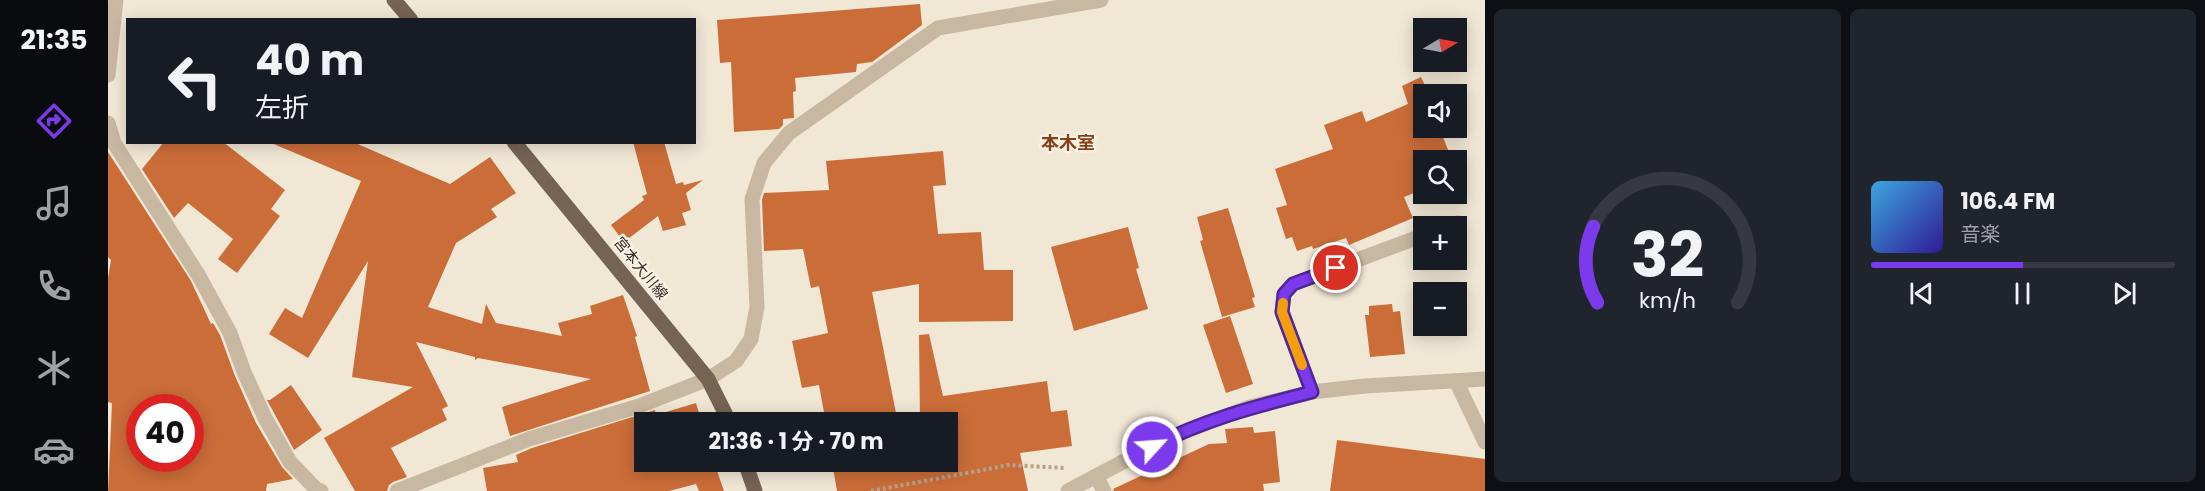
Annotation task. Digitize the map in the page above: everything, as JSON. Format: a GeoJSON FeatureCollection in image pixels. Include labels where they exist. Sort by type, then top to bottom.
{"type":"FeatureCollection","features":[{"type":"Feature","properties":{"kind":"main road"},"geometry":{"type":"LineString","coordinates":[[394,0],[409,18]]}},
{"type":"Feature","properties":{"kind":"main road","name":"宮本大川線"},"geometry":{"type":"LineString","coordinates":[[516,144],[708,379],[724,412]]}},
{"type":"Feature","properties":{"kind":"main road"},"geometry":{"type":"LineString","coordinates":[[748,472],[755,491]]}},
{"type":"Feature","properties":{"kind":"street"},"geometry":{"type":"LineString","coordinates":[[108,75],[116,0]]}},
{"type":"Feature","properties":{"kind":"street"},"geometry":{"type":"LineString","coordinates":[[397,491],[529,439],[639,406],[708,379],[736,361],[751,339],[757,307],[752,199],[764,163],[789,133],[938,28],[1101,0]]}},
{"type":"Feature","properties":{"kind":"street"},"geometry":{"type":"LineString","coordinates":[[108,123],[114,143],[199,276],[230,333],[244,372],[265,418],[290,462],[316,489],[321,491]]}},
{"type":"Feature","properties":{"kind":"street"},"geometry":{"type":"LineString","coordinates":[[1312,392],[1282,312],[1284,294],[1293,284],[1413,240]]}},
{"type":"Feature","properties":{"kind":"street"},"geometry":{"type":"LineString","coordinates":[[1068,491],[1170,437],[1250,407],[1312,392],[1365,386],[1485,379]]}},
{"type":"Feature","properties":{"kind":"street"},"geometry":{"type":"LineString","coordinates":[[1456,381],[1485,442]]}},
{"type":"Feature","properties":{"kind":"street"},"geometry":{"type":"LineString","coordinates":[[1096,476],[1104,491]]}},
{"type":"Feature","properties":{"kind":"path"},"geometry":{"type":"LineString","coordinates":[[871,491],[1009,465],[1085,469],[1096,476]]}},
{"type":"Feature","properties":{"kind":"building"},"geometry":{"type":"Polygon","coordinates":[[[920,4],[922,25],[872,62],[857,64],[856,72],[795,78],[794,118],[783,119],[783,125],[779,129],[734,132],[731,62],[720,63],[717,20],[920,4]]]}},
{"type":"Feature","properties":{"kind":"building"},"geometry":{"type":"Polygon","coordinates":[[[1421,77],[1424,84],[1413,84],[1413,138],[1443,138],[1448,150],[1413,150],[1413,193],[1404,197],[1413,218],[1349,245],[1346,238],[1313,249],[1312,246],[1297,251],[1292,237],[1286,239],[1276,208],[1287,205],[1275,169],[1333,149],[1324,125],[1362,111],[1366,122],[1408,104],[1402,86],[1421,77]]]}},
{"type":"Feature","properties":{"kind":"building"},"geometry":{"type":"Polygon","coordinates":[[[162,144],[226,144],[285,190],[271,209],[280,216],[237,273],[218,259],[233,239],[188,203],[174,218],[142,169],[162,144]]]}},
{"type":"Feature","properties":{"kind":"building"},"geometry":{"type":"Polygon","coordinates":[[[274,144],[358,144],[450,184],[490,157],[516,193],[491,209],[497,217],[456,243],[428,307],[482,324],[486,304],[496,323],[562,336],[558,323],[592,314],[590,306],[623,295],[637,336],[635,337],[650,391],[510,436],[502,407],[591,379],[478,358],[475,360],[475,357],[416,342],[448,406],[442,409],[447,420],[391,448],[407,477],[393,482],[387,491],[355,491],[324,438],[413,387],[352,377],[368,261],[308,358],[269,334],[285,308],[302,318],[361,181],[274,144]]]}},
{"type":"Feature","properties":{"kind":"building"},"geometry":{"type":"Polygon","coordinates":[[[634,144],[665,144],[676,184],[683,182],[684,185],[703,180],[686,193],[691,210],[682,213],[686,225],[663,231],[658,216],[624,242],[611,225],[644,200],[642,196],[647,194],[634,144]]]}},
{"type":"Feature","properties":{"kind":"building"},"geometry":{"type":"Polygon","coordinates":[[[943,151],[946,185],[933,186],[938,234],[981,232],[984,270],[1013,270],[1013,321],[919,322],[919,284],[872,292],[896,412],[824,412],[819,385],[802,388],[792,341],[828,333],[819,286],[811,288],[803,249],[764,251],[762,200],[764,193],[829,190],[826,161],[943,151]]]}},
{"type":"Feature","properties":{"kind":"building"},"geometry":{"type":"Polygon","coordinates":[[[108,152],[191,281],[211,324],[213,323],[220,335],[256,423],[282,467],[293,479],[267,484],[266,491],[108,491],[112,403],[108,402],[108,278],[111,260],[108,257],[108,152]]]}},
{"type":"Feature","properties":{"kind":"building"},"geometry":{"type":"Polygon","coordinates":[[[1228,208],[1255,297],[1252,298],[1255,307],[1222,317],[1200,241],[1203,240],[1197,217],[1228,208]]]}},
{"type":"Feature","properties":{"kind":"building"},"geometry":{"type":"Polygon","coordinates":[[[1128,227],[1139,268],[1136,269],[1148,309],[1074,331],[1051,247],[1128,227]]]}},
{"type":"Feature","properties":{"kind":"building"},"geometry":{"type":"Polygon","coordinates":[[[1392,304],[1393,312],[1400,311],[1405,354],[1370,357],[1365,315],[1369,315],[1369,306],[1392,304]]]}},
{"type":"Feature","properties":{"kind":"building"},"geometry":{"type":"Polygon","coordinates":[[[1230,316],[1253,384],[1226,393],[1203,325],[1230,316]]]}},
{"type":"Feature","properties":{"kind":"building"},"geometry":{"type":"Polygon","coordinates":[[[929,334],[943,396],[1047,381],[1051,412],[1067,410],[1072,446],[1020,453],[1028,491],[837,491],[834,472],[958,472],[958,412],[920,412],[919,335],[929,334]]]}},
{"type":"Feature","properties":{"kind":"building"},"geometry":{"type":"Polygon","coordinates":[[[291,385],[322,430],[294,450],[267,400],[291,385]]]}},
{"type":"Feature","properties":{"kind":"building"},"geometry":{"type":"Polygon","coordinates":[[[696,403],[699,412],[666,412],[696,403]]]}},
{"type":"Feature","properties":{"kind":"building"},"geometry":{"type":"Polygon","coordinates":[[[634,416],[634,472],[717,472],[724,491],[699,491],[696,484],[669,491],[487,491],[483,468],[518,462],[516,455],[634,416]]]}},
{"type":"Feature","properties":{"kind":"building"},"geometry":{"type":"Polygon","coordinates":[[[1253,427],[1254,433],[1275,431],[1280,482],[1263,484],[1264,491],[1114,491],[1113,489],[1209,444],[1227,443],[1225,429],[1253,427]]]}},
{"type":"Feature","properties":{"kind":"building"},"geometry":{"type":"Polygon","coordinates":[[[1337,440],[1485,459],[1485,491],[1330,491],[1337,440]]]}},
{"type":"Feature","properties":{"kind":"slow traffic"},"geometry":{"type":"LineString","coordinates":[[1283,303],[1282,312],[1302,365]]}},
{"type":"Feature","properties":{"kind":"district","name":"本木室"},"geometry":{"type":"Point","coordinates":[1068,142]}},
{"type":"Feature","properties":{"kind":"route"},"geometry":{"type":"LineString","coordinates":[[1152,447],[1170,437],[1250,407],[1312,392],[1282,312],[1284,294],[1293,284],[1336,268]]}}]}
